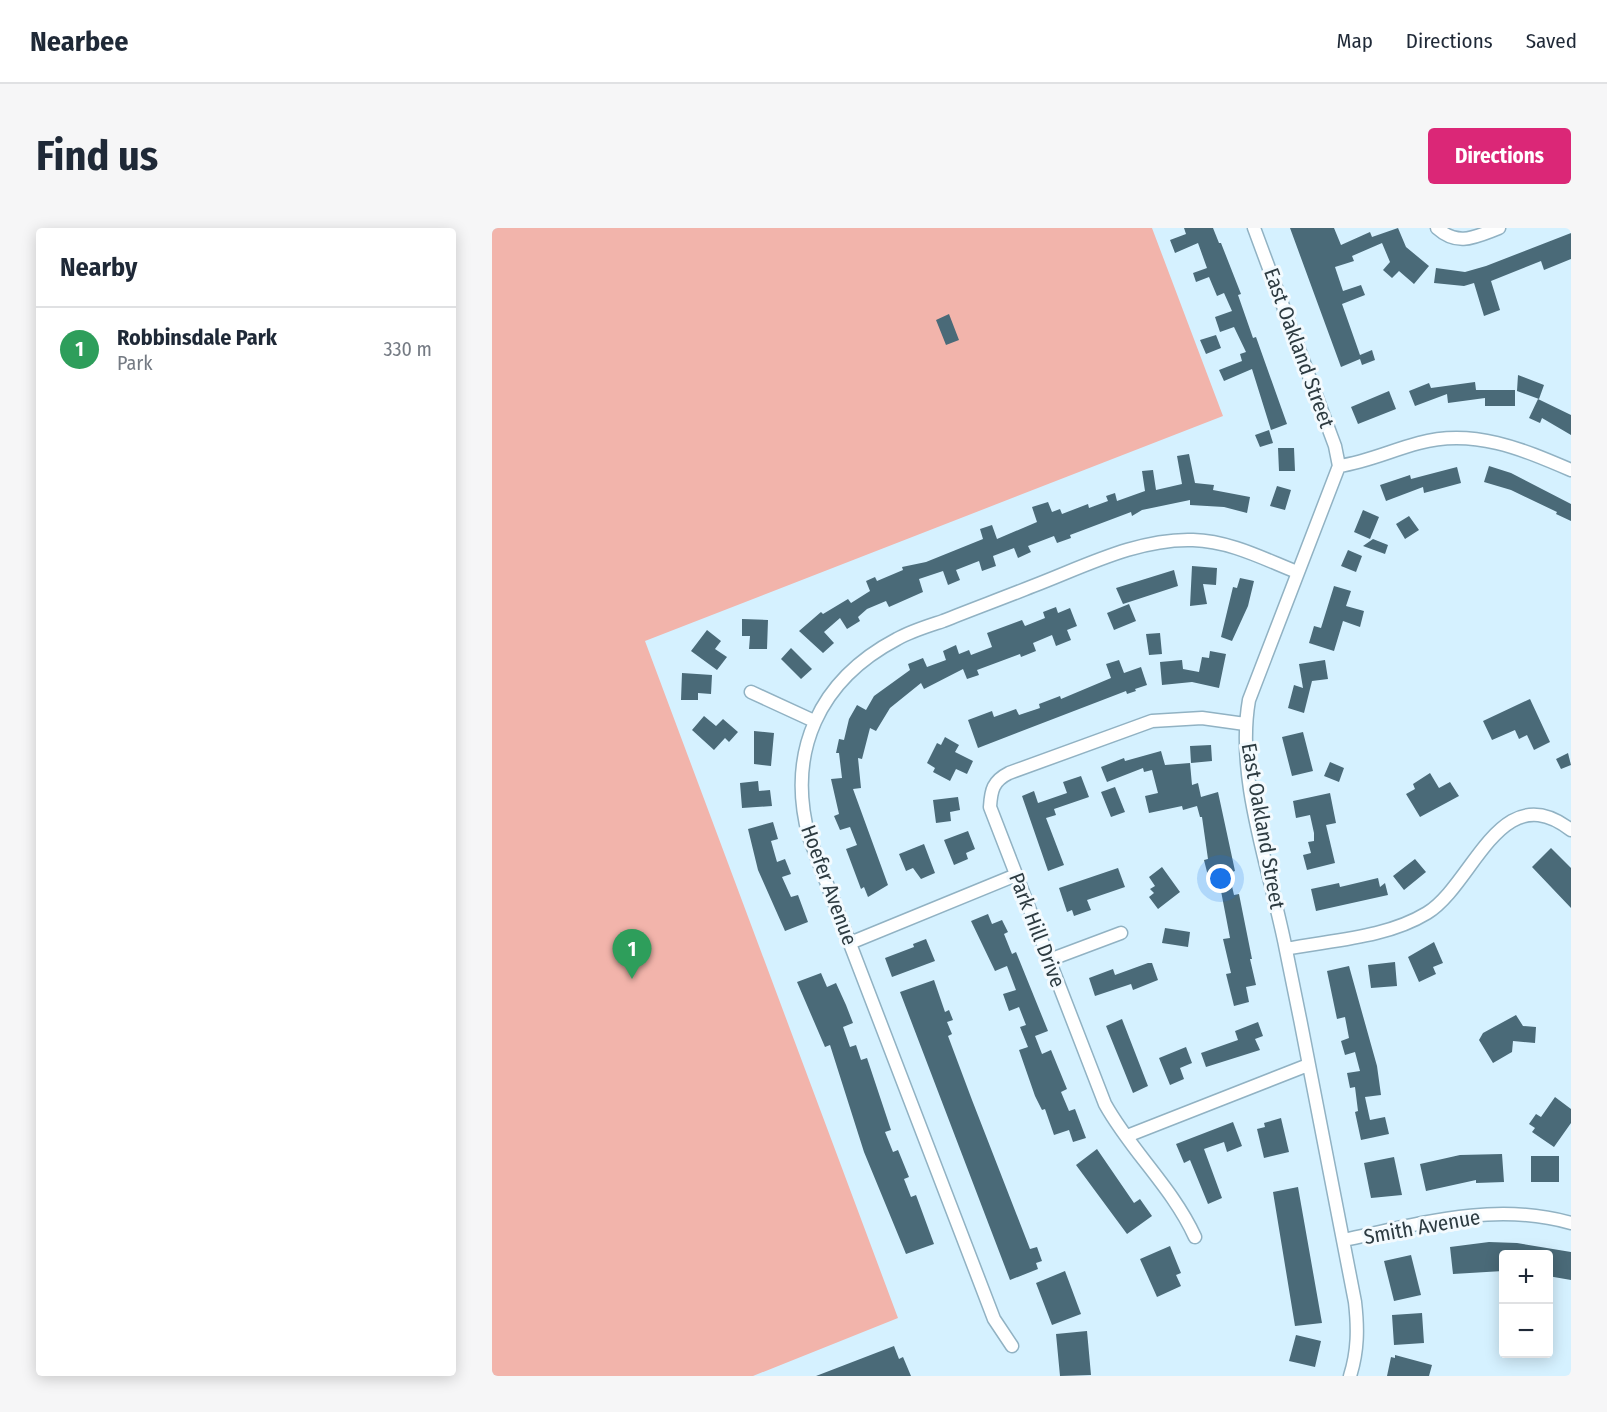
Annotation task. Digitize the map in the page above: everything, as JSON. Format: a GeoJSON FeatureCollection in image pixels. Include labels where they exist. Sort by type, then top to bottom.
{"type":"FeatureCollection","features":[{"type":"Feature","properties":{"kind":"street","name":"East Oakland Street"},"geometry":{"type":"LineString","coordinates":[[1254,228],[1335,446],[1339,466],[1249,700],[1245,724],[1248,769],[1257,820],[1286,949],[1355,1302],[1358,1331],[1350,1376]]}},
{"type":"Feature","properties":{"kind":"street"},"geometry":{"type":"LineString","coordinates":[[1437,228],[1448,238],[1468,238],[1499,228]]}},
{"type":"Feature","properties":{"kind":"street"},"geometry":{"type":"LineString","coordinates":[[1339,466],[1420,442],[1466,437],[1522,449],[1571,470]]}},
{"type":"Feature","properties":{"kind":"street","name":"Hoefer Avenue"},"geometry":{"type":"LineString","coordinates":[[1012,1346],[994,1319],[803,816],[802,768],[814,721],[841,682],[857,665],[899,638],[1118,554],[1167,541],[1193,540],[1236,548],[1297,572]]}},
{"type":"Feature","properties":{"kind":"street"},"geometry":{"type":"LineString","coordinates":[[751,692],[814,721]]}},
{"type":"Feature","properties":{"kind":"street","name":"Park Hill Drive"},"geometry":{"type":"LineString","coordinates":[[1195,1237],[1177,1203],[1105,1104],[990,807],[991,789],[998,779],[1132,726],[1152,721],[1202,718],[1245,724]]}},
{"type":"Feature","properties":{"kind":"street"},"geometry":{"type":"LineString","coordinates":[[1286,949],[1398,927],[1428,912],[1448,896],[1490,839],[1511,820],[1530,815],[1554,817],[1571,830]]}},
{"type":"Feature","properties":{"kind":"street"},"geometry":{"type":"LineString","coordinates":[[850,943],[1016,875]]}},
{"type":"Feature","properties":{"kind":"street"},"geometry":{"type":"LineString","coordinates":[[1049,960],[1121,933]]}},
{"type":"Feature","properties":{"kind":"street"},"geometry":{"type":"LineString","coordinates":[[1127,1136],[1308,1065]]}},
{"type":"Feature","properties":{"kind":"street","name":"Smith Avenue"},"geometry":{"type":"LineString","coordinates":[[1344,1240],[1464,1216],[1518,1213],[1548,1216],[1571,1223]]}},
{"type":"Feature","properties":{"kind":"shaded area"},"geometry":{"type":"Polygon","coordinates":[[[492,228],[1152,228],[1223,416],[645,641],[898,1318],[753,1376],[492,1376],[492,228]]]}},
{"type":"Feature","properties":{"kind":"building"},"geometry":{"type":"Polygon","coordinates":[[[1184,228],[1213,228],[1221,243],[1241,294],[1238,295],[1253,338],[1256,337],[1287,424],[1271,430],[1252,369],[1224,381],[1219,370],[1242,361],[1240,354],[1246,352],[1234,327],[1220,332],[1215,317],[1232,311],[1224,293],[1217,296],[1209,277],[1196,282],[1193,273],[1207,268],[1198,243],[1175,253],[1170,240],[1186,234],[1184,228]]]}},
{"type":"Feature","properties":{"kind":"building"},"geometry":{"type":"Polygon","coordinates":[[[1290,228],[1334,228],[1341,245],[1370,232],[1372,237],[1398,228],[1406,247],[1429,266],[1414,284],[1399,271],[1392,278],[1383,270],[1390,262],[1382,243],[1352,256],[1354,261],[1335,267],[1343,291],[1361,285],[1365,295],[1342,304],[1360,355],[1372,350],[1375,360],[1362,365],[1360,359],[1341,367],[1290,228]]]}},
{"type":"Feature","properties":{"kind":"building"},"geometry":{"type":"Polygon","coordinates":[[[1571,233],[1571,259],[1544,270],[1541,261],[1491,281],[1500,310],[1484,316],[1474,283],[1464,286],[1434,283],[1436,268],[1465,272],[1571,233]]]}},
{"type":"Feature","properties":{"kind":"building"},"geometry":{"type":"Polygon","coordinates":[[[949,314],[959,340],[946,345],[936,320],[949,314]]]}},
{"type":"Feature","properties":{"kind":"building"},"geometry":{"type":"Polygon","coordinates":[[[1216,335],[1221,348],[1206,354],[1200,340],[1216,335]]]}},
{"type":"Feature","properties":{"kind":"building"},"geometry":{"type":"Polygon","coordinates":[[[1518,375],[1544,385],[1539,399],[1517,391],[1518,375]]]}},
{"type":"Feature","properties":{"kind":"building"},"geometry":{"type":"Polygon","coordinates":[[[1475,382],[1476,390],[1515,390],[1515,406],[1485,406],[1485,398],[1448,403],[1447,394],[1415,406],[1409,391],[1429,383],[1431,388],[1475,382]]]}},
{"type":"Feature","properties":{"kind":"building"},"geometry":{"type":"Polygon","coordinates":[[[1389,391],[1396,409],[1358,424],[1351,407],[1389,391]]]}},
{"type":"Feature","properties":{"kind":"building"},"geometry":{"type":"Polygon","coordinates":[[[1538,399],[1571,415],[1571,435],[1542,418],[1540,423],[1529,418],[1538,399]]]}},
{"type":"Feature","properties":{"kind":"building"},"geometry":{"type":"Polygon","coordinates":[[[1269,430],[1273,443],[1260,447],[1255,435],[1269,430]]]}},
{"type":"Feature","properties":{"kind":"building"},"geometry":{"type":"Polygon","coordinates":[[[1278,448],[1294,448],[1295,471],[1279,471],[1278,448]]]}},
{"type":"Feature","properties":{"kind":"building"},"geometry":{"type":"Polygon","coordinates":[[[1189,454],[1195,483],[1214,485],[1213,490],[1250,497],[1247,513],[1224,507],[1190,505],[1190,500],[1142,510],[1132,516],[1131,512],[1070,535],[1071,538],[1057,543],[1054,536],[1028,546],[1031,552],[1018,558],[1014,548],[993,556],[996,566],[982,571],[979,561],[956,570],[960,580],[948,585],[943,571],[919,579],[923,592],[889,607],[886,601],[867,609],[858,617],[860,621],[847,629],[840,618],[824,632],[834,643],[823,653],[799,631],[821,612],[823,614],[848,599],[851,603],[870,591],[866,581],[875,577],[877,581],[903,570],[902,567],[926,562],[983,539],[980,529],[992,525],[997,539],[1037,522],[1032,507],[1048,502],[1052,512],[1060,509],[1062,514],[1088,504],[1089,508],[1108,501],[1106,496],[1115,493],[1117,501],[1145,491],[1142,471],[1153,470],[1156,490],[1182,484],[1177,456],[1189,454]]]}},
{"type":"Feature","properties":{"kind":"building"},"geometry":{"type":"Polygon","coordinates":[[[1489,466],[1511,473],[1571,504],[1571,521],[1511,490],[1484,482],[1489,466]]]}},
{"type":"Feature","properties":{"kind":"building"},"geometry":{"type":"Polygon","coordinates":[[[1457,467],[1461,483],[1424,493],[1423,487],[1386,501],[1380,485],[1410,475],[1411,479],[1457,467]]]}},
{"type":"Feature","properties":{"kind":"building"},"geometry":{"type":"Polygon","coordinates":[[[1277,486],[1291,490],[1285,510],[1270,506],[1277,486]]]}},
{"type":"Feature","properties":{"kind":"building"},"geometry":{"type":"Polygon","coordinates":[[[1363,510],[1379,517],[1370,539],[1354,532],[1363,510]]]}},
{"type":"Feature","properties":{"kind":"building"},"geometry":{"type":"Polygon","coordinates":[[[1409,516],[1419,530],[1405,539],[1396,524],[1409,516]]]}},
{"type":"Feature","properties":{"kind":"building"},"geometry":{"type":"Polygon","coordinates":[[[1373,539],[1388,545],[1385,554],[1363,546],[1373,539]]]}},
{"type":"Feature","properties":{"kind":"building"},"geometry":{"type":"Polygon","coordinates":[[[1348,550],[1362,556],[1356,572],[1341,566],[1348,550]]]}},
{"type":"Feature","properties":{"kind":"building"},"geometry":{"type":"Polygon","coordinates":[[[1192,566],[1217,568],[1216,585],[1203,584],[1207,604],[1190,606],[1192,566]]]}},
{"type":"Feature","properties":{"kind":"building"},"geometry":{"type":"Polygon","coordinates":[[[1174,570],[1178,586],[1123,604],[1116,588],[1174,570]]]}},
{"type":"Feature","properties":{"kind":"building"},"geometry":{"type":"Polygon","coordinates":[[[1240,578],[1254,581],[1248,606],[1232,641],[1221,637],[1233,587],[1237,588],[1240,578]]]}},
{"type":"Feature","properties":{"kind":"building"},"geometry":{"type":"Polygon","coordinates":[[[1334,586],[1351,591],[1346,606],[1364,611],[1360,627],[1343,621],[1334,651],[1309,643],[1314,626],[1321,628],[1334,586]]]}},
{"type":"Feature","properties":{"kind":"building"},"geometry":{"type":"Polygon","coordinates":[[[1129,604],[1136,621],[1114,630],[1107,613],[1129,604]]]}},
{"type":"Feature","properties":{"kind":"building"},"geometry":{"type":"Polygon","coordinates":[[[1056,607],[1058,613],[1070,608],[1077,626],[1067,630],[1071,640],[1056,646],[1052,635],[1033,643],[1036,651],[1021,657],[1020,654],[977,670],[979,675],[967,679],[963,669],[924,689],[921,683],[890,708],[876,731],[870,728],[862,759],[858,758],[861,788],[853,789],[888,885],[868,897],[864,887],[861,889],[846,849],[857,845],[850,827],[840,830],[834,816],[839,814],[831,779],[842,778],[839,753],[836,753],[839,739],[844,740],[849,719],[857,705],[866,710],[874,696],[910,670],[908,664],[923,658],[927,667],[946,660],[943,651],[956,645],[959,654],[969,650],[971,655],[992,647],[987,633],[1022,620],[1025,626],[1045,618],[1043,612],[1056,607]]]}},
{"type":"Feature","properties":{"kind":"building"},"geometry":{"type":"Polygon","coordinates":[[[742,619],[768,620],[767,649],[749,649],[750,636],[742,636],[742,619]]]}},
{"type":"Feature","properties":{"kind":"building"},"geometry":{"type":"Polygon","coordinates":[[[707,630],[721,641],[715,649],[727,657],[717,670],[691,651],[707,630]]]}},
{"type":"Feature","properties":{"kind":"building"},"geometry":{"type":"Polygon","coordinates":[[[1160,633],[1162,654],[1149,655],[1146,634],[1160,633]]]}},
{"type":"Feature","properties":{"kind":"building"},"geometry":{"type":"Polygon","coordinates":[[[791,648],[812,669],[801,679],[781,659],[791,648]]]}},
{"type":"Feature","properties":{"kind":"building"},"geometry":{"type":"Polygon","coordinates":[[[1210,651],[1226,654],[1219,688],[1192,682],[1162,685],[1160,662],[1182,660],[1183,669],[1199,672],[1202,657],[1209,658],[1210,651]]]}},
{"type":"Feature","properties":{"kind":"building"},"geometry":{"type":"Polygon","coordinates":[[[1119,660],[1124,673],[1141,667],[1147,685],[978,748],[968,720],[992,711],[994,717],[1016,709],[1019,715],[1040,708],[1039,704],[1060,696],[1061,699],[1111,678],[1106,664],[1119,660]]]}},
{"type":"Feature","properties":{"kind":"building"},"geometry":{"type":"Polygon","coordinates":[[[1325,660],[1328,679],[1312,681],[1304,713],[1288,708],[1294,685],[1303,688],[1299,664],[1325,660]]]}},
{"type":"Feature","properties":{"kind":"building"},"geometry":{"type":"Polygon","coordinates":[[[682,673],[712,675],[711,694],[698,693],[698,700],[681,700],[682,673]]]}},
{"type":"Feature","properties":{"kind":"building"},"geometry":{"type":"Polygon","coordinates":[[[1530,699],[1550,742],[1534,750],[1527,735],[1519,739],[1515,730],[1492,740],[1483,721],[1530,699]]]}},
{"type":"Feature","properties":{"kind":"building"},"geometry":{"type":"Polygon","coordinates":[[[704,716],[716,726],[723,719],[738,732],[729,742],[725,738],[714,750],[692,730],[704,716]]]}},
{"type":"Feature","properties":{"kind":"building"},"geometry":{"type":"Polygon","coordinates":[[[754,731],[774,733],[771,766],[754,764],[754,731]]]}},
{"type":"Feature","properties":{"kind":"building"},"geometry":{"type":"Polygon","coordinates":[[[1303,732],[1313,771],[1292,776],[1282,737],[1303,732]]]}},
{"type":"Feature","properties":{"kind":"building"},"geometry":{"type":"Polygon","coordinates":[[[945,737],[959,745],[955,752],[973,761],[967,774],[956,769],[950,781],[933,772],[935,768],[927,763],[937,743],[941,745],[945,737]]]}},
{"type":"Feature","properties":{"kind":"building"},"geometry":{"type":"Polygon","coordinates":[[[1211,745],[1212,761],[1191,763],[1190,746],[1211,745]]]}},
{"type":"Feature","properties":{"kind":"building"},"geometry":{"type":"Polygon","coordinates":[[[1161,751],[1165,765],[1190,763],[1192,785],[1198,783],[1201,797],[1218,792],[1235,871],[1229,873],[1234,895],[1239,894],[1256,985],[1246,987],[1249,1002],[1234,1006],[1226,974],[1231,973],[1223,939],[1230,938],[1221,891],[1217,892],[1214,879],[1209,880],[1204,860],[1208,859],[1202,817],[1200,817],[1197,806],[1183,810],[1182,806],[1149,813],[1145,796],[1158,793],[1152,770],[1144,772],[1143,768],[1107,782],[1101,767],[1124,758],[1125,761],[1161,751]]]}},
{"type":"Feature","properties":{"kind":"building"},"geometry":{"type":"Polygon","coordinates":[[[1568,753],[1571,765],[1561,769],[1556,759],[1568,753]]]}},
{"type":"Feature","properties":{"kind":"building"},"geometry":{"type":"Polygon","coordinates":[[[1330,762],[1344,768],[1339,782],[1324,776],[1330,762]]]}},
{"type":"Feature","properties":{"kind":"building"},"geometry":{"type":"Polygon","coordinates":[[[1430,773],[1439,788],[1450,782],[1459,796],[1420,817],[1406,794],[1415,789],[1413,784],[1430,773]]]}},
{"type":"Feature","properties":{"kind":"building"},"geometry":{"type":"Polygon","coordinates":[[[1081,776],[1089,797],[1054,809],[1056,815],[1046,818],[1064,865],[1048,871],[1022,796],[1034,791],[1038,803],[1067,793],[1063,782],[1081,776]]]}},
{"type":"Feature","properties":{"kind":"building"},"geometry":{"type":"Polygon","coordinates":[[[758,781],[759,791],[770,790],[772,806],[742,808],[740,783],[758,781]]]}},
{"type":"Feature","properties":{"kind":"building"},"geometry":{"type":"Polygon","coordinates":[[[1115,787],[1125,812],[1111,817],[1101,792],[1115,787]]]}},
{"type":"Feature","properties":{"kind":"building"},"geometry":{"type":"Polygon","coordinates":[[[1330,793],[1336,823],[1326,825],[1335,863],[1307,870],[1303,855],[1311,853],[1308,842],[1314,841],[1314,833],[1310,815],[1296,818],[1293,801],[1330,793]]]}},
{"type":"Feature","properties":{"kind":"building"},"geometry":{"type":"Polygon","coordinates":[[[958,797],[960,810],[950,812],[951,821],[936,823],[933,800],[958,797]]]}},
{"type":"Feature","properties":{"kind":"building"},"geometry":{"type":"Polygon","coordinates":[[[773,822],[778,839],[771,841],[777,862],[785,859],[791,874],[782,877],[791,897],[798,895],[808,922],[785,931],[758,870],[748,829],[773,822]]]}},
{"type":"Feature","properties":{"kind":"building"},"geometry":{"type":"Polygon","coordinates":[[[968,831],[975,849],[966,853],[968,859],[954,865],[944,840],[968,831]]]}},
{"type":"Feature","properties":{"kind":"building"},"geometry":{"type":"Polygon","coordinates":[[[924,844],[935,873],[921,879],[913,868],[906,871],[899,854],[924,844]]]}},
{"type":"Feature","properties":{"kind":"building"},"geometry":{"type":"Polygon","coordinates":[[[1551,848],[1571,868],[1571,908],[1532,867],[1551,848]]]}},
{"type":"Feature","properties":{"kind":"building"},"geometry":{"type":"Polygon","coordinates":[[[1415,859],[1426,872],[1404,890],[1393,876],[1415,859]]]}},
{"type":"Feature","properties":{"kind":"building"},"geometry":{"type":"Polygon","coordinates":[[[1162,867],[1180,892],[1158,909],[1149,897],[1154,893],[1150,889],[1155,886],[1149,877],[1162,867]]]}},
{"type":"Feature","properties":{"kind":"building"},"geometry":{"type":"Polygon","coordinates":[[[1118,868],[1125,887],[1087,900],[1091,910],[1074,916],[1072,910],[1067,912],[1059,888],[1118,868]]]}},
{"type":"Feature","properties":{"kind":"building"},"geometry":{"type":"Polygon","coordinates":[[[1378,878],[1380,887],[1385,883],[1388,895],[1316,911],[1311,889],[1339,883],[1340,887],[1378,878]]]}},
{"type":"Feature","properties":{"kind":"building"},"geometry":{"type":"Polygon","coordinates":[[[988,914],[992,924],[1002,920],[1008,932],[1004,934],[1012,954],[1016,952],[1048,1031],[1035,1036],[1042,1054],[1051,1050],[1067,1089],[1061,1092],[1069,1111],[1075,1109],[1086,1138],[1073,1142],[1069,1130],[1054,1135],[1045,1109],[1042,1110],[1035,1096],[1019,1050],[1028,1047],[1020,1027],[1026,1025],[1019,1007],[1009,1011],[1003,994],[1016,990],[1007,966],[995,971],[971,921],[988,914]]]}},
{"type":"Feature","properties":{"kind":"building"},"geometry":{"type":"Polygon","coordinates":[[[1165,928],[1190,932],[1188,947],[1162,943],[1165,928]]]}},
{"type":"Feature","properties":{"kind":"building"},"geometry":{"type":"Polygon","coordinates":[[[926,939],[935,961],[892,977],[885,958],[914,947],[913,944],[926,939]]]}},
{"type":"Feature","properties":{"kind":"building"},"geometry":{"type":"Polygon","coordinates":[[[1434,942],[1443,963],[1433,967],[1436,974],[1419,982],[1408,957],[1434,942]]]}},
{"type":"Feature","properties":{"kind":"building"},"geometry":{"type":"Polygon","coordinates":[[[1395,962],[1397,986],[1371,988],[1368,965],[1395,962]]]}},
{"type":"Feature","properties":{"kind":"building"},"geometry":{"type":"Polygon","coordinates":[[[1152,963],[1158,980],[1133,990],[1131,984],[1095,996],[1089,978],[1113,969],[1115,975],[1152,963]]]}},
{"type":"Feature","properties":{"kind":"building"},"geometry":{"type":"Polygon","coordinates":[[[1349,966],[1377,1066],[1381,1095],[1365,1097],[1370,1120],[1385,1117],[1389,1134],[1361,1140],[1355,1112],[1358,1111],[1355,1087],[1350,1088],[1347,1073],[1360,1071],[1355,1052],[1345,1055],[1341,1041],[1349,1038],[1345,1017],[1337,1019],[1327,971],[1349,966]]]}},
{"type":"Feature","properties":{"kind":"building"},"geometry":{"type":"Polygon","coordinates":[[[821,973],[827,987],[836,983],[846,1005],[853,1023],[843,1027],[850,1047],[856,1045],[861,1060],[867,1058],[891,1130],[885,1132],[893,1152],[898,1150],[909,1177],[904,1179],[911,1197],[916,1195],[934,1244],[906,1254],[864,1152],[830,1045],[825,1047],[797,982],[821,973]]]}},
{"type":"Feature","properties":{"kind":"building"},"geometry":{"type":"Polygon","coordinates":[[[934,980],[945,1012],[949,1010],[953,1020],[947,1022],[952,1034],[948,1036],[972,1100],[1030,1249],[1037,1247],[1042,1261],[1036,1263],[1038,1269],[1010,1280],[900,992],[934,980]]]}},
{"type":"Feature","properties":{"kind":"building"},"geometry":{"type":"Polygon","coordinates":[[[1516,1015],[1523,1026],[1536,1027],[1535,1043],[1513,1041],[1512,1052],[1493,1063],[1479,1040],[1483,1033],[1516,1015]]]}},
{"type":"Feature","properties":{"kind":"building"},"geometry":{"type":"Polygon","coordinates":[[[1122,1019],[1148,1086],[1133,1093],[1106,1026],[1122,1019]]]}},
{"type":"Feature","properties":{"kind":"building"},"geometry":{"type":"Polygon","coordinates":[[[1258,1022],[1263,1036],[1255,1039],[1260,1050],[1206,1067],[1201,1053],[1238,1040],[1235,1031],[1258,1022]]]}},
{"type":"Feature","properties":{"kind":"building"},"geometry":{"type":"Polygon","coordinates":[[[1186,1047],[1192,1063],[1180,1068],[1184,1079],[1170,1085],[1159,1058],[1186,1047]]]}},
{"type":"Feature","properties":{"kind":"building"},"geometry":{"type":"Polygon","coordinates":[[[1555,1097],[1571,1109],[1571,1123],[1554,1147],[1532,1132],[1535,1128],[1529,1124],[1536,1114],[1541,1117],[1555,1097]]]}},
{"type":"Feature","properties":{"kind":"building"},"geometry":{"type":"Polygon","coordinates":[[[1281,1118],[1289,1152],[1264,1158],[1257,1129],[1265,1127],[1264,1123],[1281,1118]]]}},
{"type":"Feature","properties":{"kind":"building"},"geometry":{"type":"Polygon","coordinates":[[[1233,1122],[1242,1146],[1227,1152],[1224,1142],[1204,1149],[1222,1198],[1208,1204],[1190,1160],[1184,1163],[1176,1144],[1233,1122]]]}},
{"type":"Feature","properties":{"kind":"building"},"geometry":{"type":"Polygon","coordinates":[[[1097,1149],[1134,1203],[1140,1199],[1152,1216],[1127,1234],[1076,1165],[1097,1149]]]}},
{"type":"Feature","properties":{"kind":"building"},"geometry":{"type":"Polygon","coordinates":[[[1502,1154],[1504,1182],[1476,1183],[1476,1180],[1426,1191],[1420,1164],[1460,1155],[1502,1154]]]}},
{"type":"Feature","properties":{"kind":"building"},"geometry":{"type":"Polygon","coordinates":[[[1531,1156],[1559,1156],[1559,1182],[1531,1182],[1531,1156]]]}},
{"type":"Feature","properties":{"kind":"building"},"geometry":{"type":"Polygon","coordinates":[[[1394,1157],[1402,1195],[1371,1198],[1364,1163],[1394,1157]]]}},
{"type":"Feature","properties":{"kind":"building"},"geometry":{"type":"Polygon","coordinates":[[[1298,1187],[1322,1323],[1295,1326],[1273,1192],[1298,1187]]]}},
{"type":"Feature","properties":{"kind":"building"},"geometry":{"type":"Polygon","coordinates":[[[1489,1242],[1517,1243],[1571,1252],[1571,1280],[1553,1277],[1553,1250],[1499,1250],[1499,1271],[1453,1274],[1450,1247],[1489,1242]]]}},
{"type":"Feature","properties":{"kind":"building"},"geometry":{"type":"Polygon","coordinates":[[[1170,1246],[1181,1273],[1176,1275],[1181,1286],[1157,1297],[1140,1259],[1170,1246]]]}},
{"type":"Feature","properties":{"kind":"building"},"geometry":{"type":"Polygon","coordinates":[[[1411,1255],[1421,1295],[1394,1301],[1384,1261],[1411,1255]]]}},
{"type":"Feature","properties":{"kind":"building"},"geometry":{"type":"Polygon","coordinates":[[[1065,1271],[1081,1314],[1052,1325],[1036,1283],[1065,1271]]]}},
{"type":"Feature","properties":{"kind":"building"},"geometry":{"type":"Polygon","coordinates":[[[1422,1313],[1424,1343],[1394,1345],[1392,1315],[1422,1313]]]}},
{"type":"Feature","properties":{"kind":"building"},"geometry":{"type":"Polygon","coordinates":[[[1087,1331],[1091,1375],[1060,1376],[1056,1334],[1087,1331]]]}},
{"type":"Feature","properties":{"kind":"building"},"geometry":{"type":"Polygon","coordinates":[[[1296,1335],[1321,1341],[1315,1367],[1289,1361],[1296,1335]]]}},
{"type":"Feature","properties":{"kind":"building"},"geometry":{"type":"Polygon","coordinates":[[[894,1346],[899,1359],[903,1357],[911,1376],[816,1376],[894,1346]]]}},
{"type":"Feature","properties":{"kind":"building"},"geometry":{"type":"Polygon","coordinates":[[[1395,1355],[1432,1365],[1429,1376],[1387,1376],[1391,1357],[1395,1358],[1395,1355]]]}},
{"type":"Feature","properties":{"kind":"place","name":"Robbinsdale Park"},"geometry":{"type":"Point","coordinates":[632,979]}}]}
